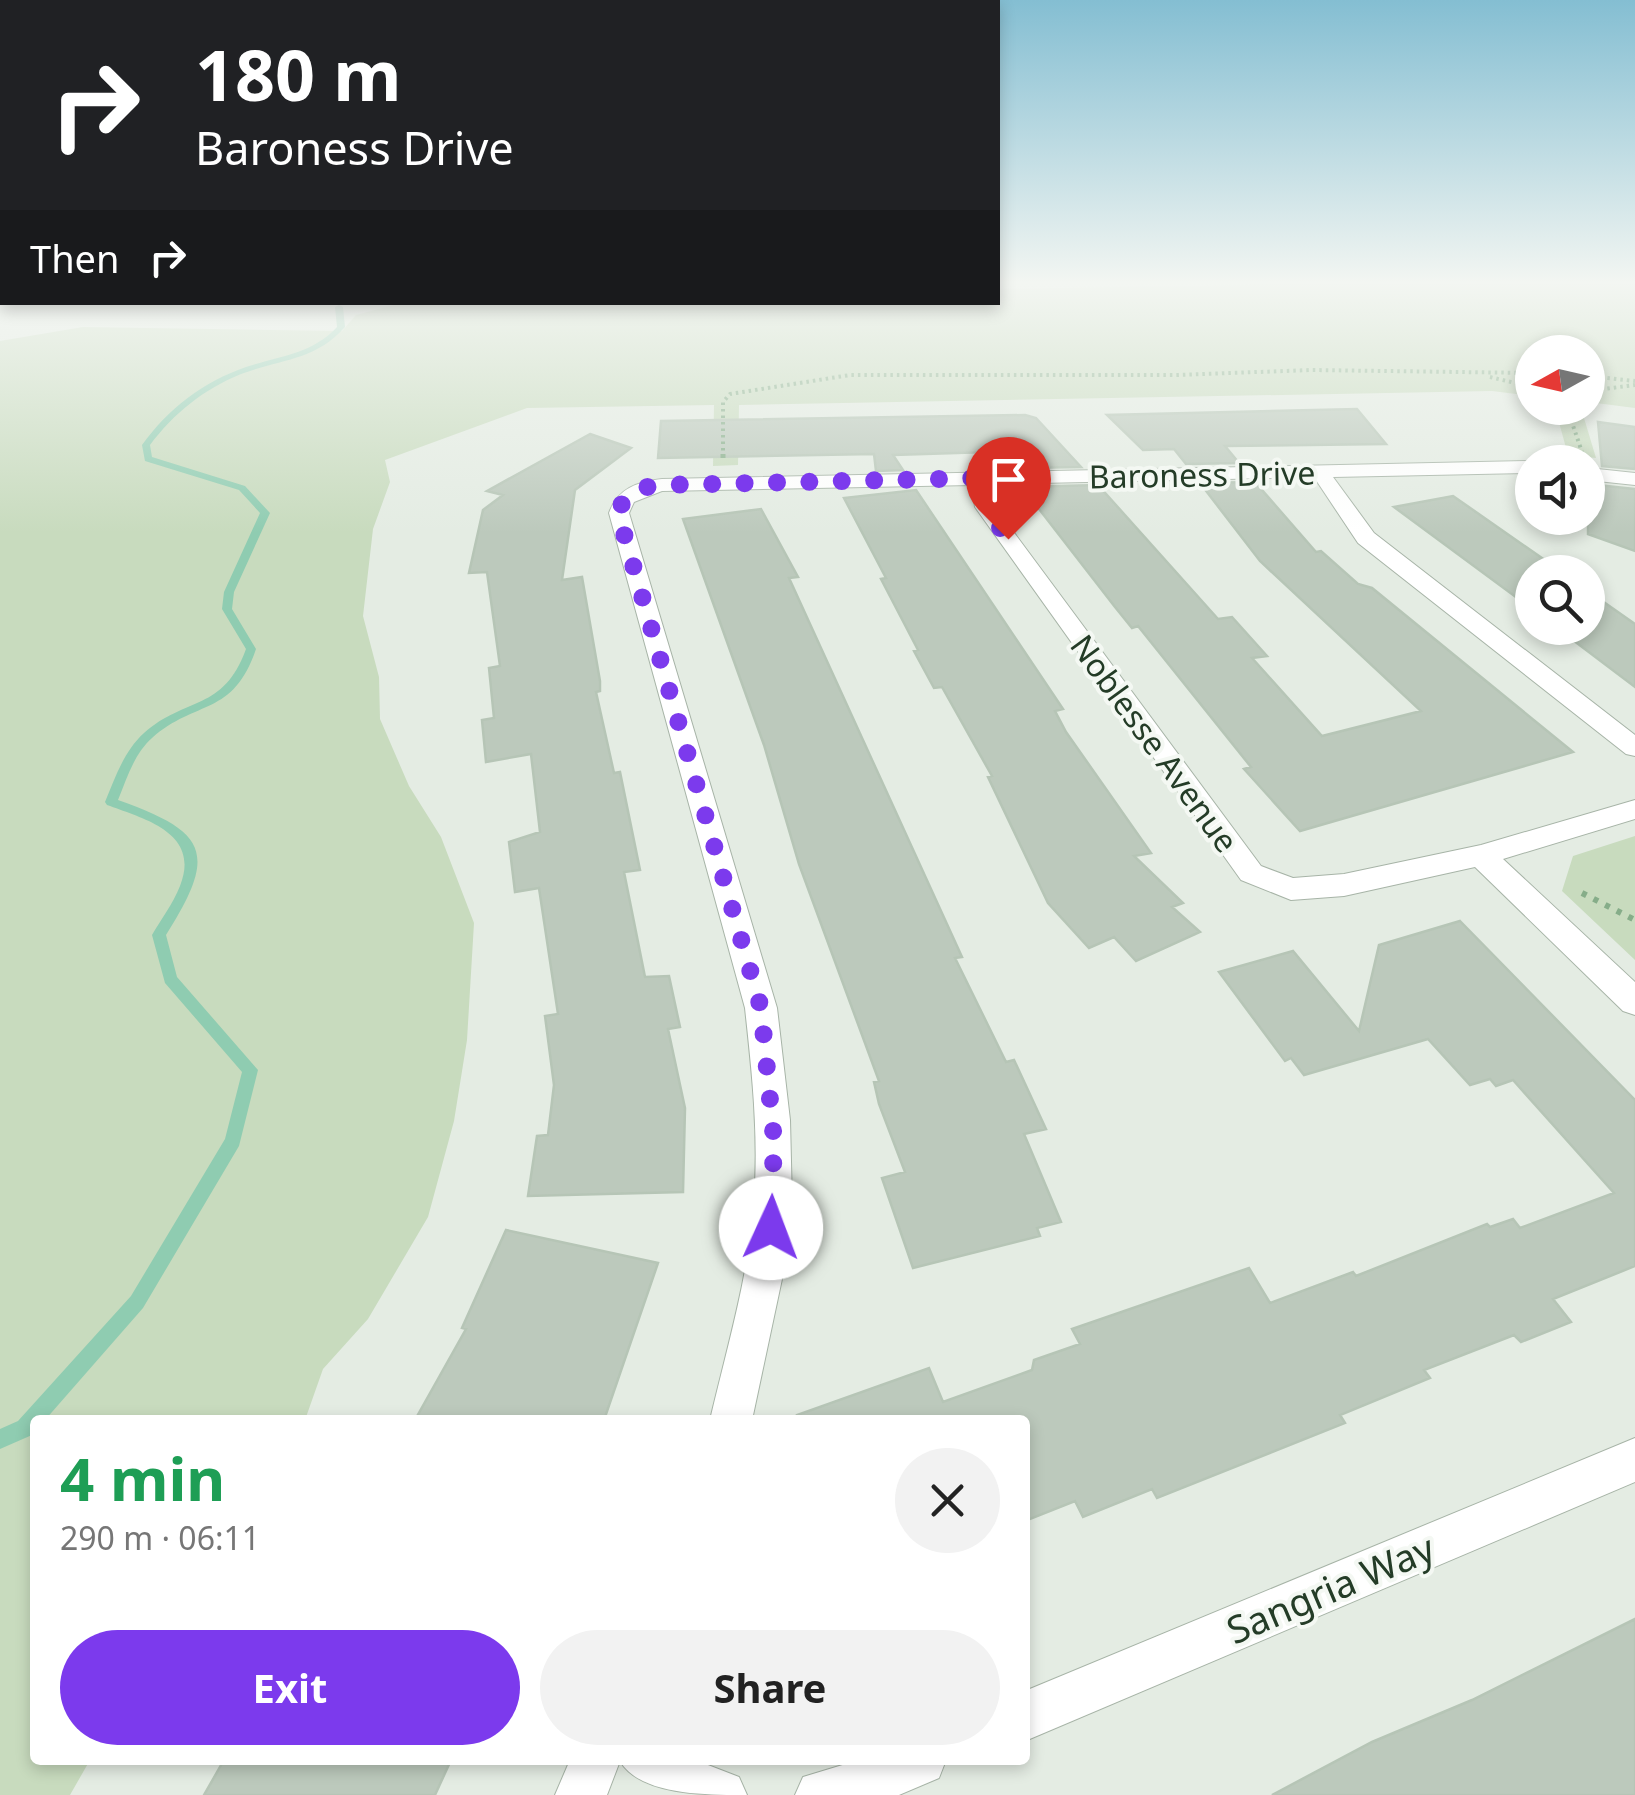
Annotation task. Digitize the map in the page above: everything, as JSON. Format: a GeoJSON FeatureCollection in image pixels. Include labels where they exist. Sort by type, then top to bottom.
{"type":"FeatureCollection","features":[{"type":"Feature","properties":{"kind":"street","name":"Baroness Drive"},"geometry":{"type":"LineString","coordinates":[[732,1415],[771,1228],[774,1140],[761,1008],[618,513],[622,498],[650,486],[1515,468]]}},
{"type":"Feature","properties":{"kind":"street"},"geometry":{"type":"LineString","coordinates":[[1320,472],[1366,538],[1635,748]]}},
{"type":"Feature","properties":{"kind":"street"},"geometry":{"type":"LineString","coordinates":[[1605,476],[1635,479]]}},
{"type":"Feature","properties":{"kind":"street","name":"Noblesse Avenue"},"geometry":{"type":"LineString","coordinates":[[981,478],[985,507],[1251,874],[1291,889],[1326,886],[1481,855],[1635,809]]}},
{"type":"Feature","properties":{"kind":"street"},"geometry":{"type":"LineString","coordinates":[[1481,855],[1635,1002]]}},
{"type":"Feature","properties":{"kind":"street","name":"Sangria Way"},"geometry":{"type":"LineString","coordinates":[[1030,1714],[1635,1460]]}},
{"type":"Feature","properties":{"kind":"street"},"geometry":{"type":"LineString","coordinates":[[581,1795],[593,1765]]}},
{"type":"Feature","properties":{"kind":"street"},"geometry":{"type":"LineString","coordinates":[[654,1765],[696,1790],[721,1795]]}},
{"type":"Feature","properties":{"kind":"street"},"geometry":{"type":"LineString","coordinates":[[822,1795],[862,1785],[909,1765]]}},
{"type":"Feature","properties":{"kind":"path"},"geometry":{"type":"LineString","coordinates":[[724,484],[723,402],[746,388],[850,374],[1176,375],[1312,370],[1515,373]]}},
{"type":"Feature","properties":{"kind":"path"},"geometry":{"type":"LineString","coordinates":[[1479,374],[1515,383]]}},
{"type":"Feature","properties":{"kind":"path"},"geometry":{"type":"LineString","coordinates":[[1605,379],[1635,383]]}},
{"type":"Feature","properties":{"kind":"path"},"geometry":{"type":"LineString","coordinates":[[1605,388],[1635,383]]}},
{"type":"Feature","properties":{"kind":"path"},"geometry":{"type":"LineString","coordinates":[[1582,893],[1635,920]]}},
{"type":"Feature","properties":{"kind":"green space"},"geometry":{"type":"Polygon","coordinates":[[[0,366],[1515,366],[1515,394],[1492,391],[739,405],[738,465],[713,466],[714,405],[527,408],[385,460],[390,482],[373,529],[363,616],[379,677],[380,719],[409,786],[441,837],[474,923],[467,1040],[454,1121],[428,1217],[368,1319],[323,1369],[307,1415],[30,1415],[30,1765],[87,1765],[70,1795],[0,1795],[0,366]]]}},
{"type":"Feature","properties":{"kind":"green space"},"geometry":{"type":"Polygon","coordinates":[[[1605,366],[1635,366],[1635,408],[1605,404],[1605,366]]]}},
{"type":"Feature","properties":{"kind":"green space"},"geometry":{"type":"Polygon","coordinates":[[[1560,425],[1586,425],[1592,445],[1565,445],[1560,425]]]}},
{"type":"Feature","properties":{"kind":"green space"},"geometry":{"type":"Polygon","coordinates":[[[1635,836],[1635,960],[1562,891],[1573,856],[1635,836]]]}},
{"type":"Feature","properties":{"kind":"building"},"geometry":{"type":"Polygon","coordinates":[[[1357,409],[1386,444],[1225,446],[1239,463],[1186,464],[1174,449],[1143,450],[1107,415],[1357,409]]]}},
{"type":"Feature","properties":{"kind":"building"},"geometry":{"type":"Polygon","coordinates":[[[1025,415],[1036,418],[1081,467],[1007,468],[989,452],[893,455],[903,470],[876,471],[874,454],[658,458],[661,421],[1025,415]]]}},
{"type":"Feature","properties":{"kind":"building"},"geometry":{"type":"Polygon","coordinates":[[[1598,425],[1635,427],[1635,469],[1605,466],[1605,445],[1600,445],[1598,425]]]}},
{"type":"Feature","properties":{"kind":"building"},"geometry":{"type":"Polygon","coordinates":[[[590,434],[631,448],[575,490],[562,580],[582,577],[600,681],[600,691],[596,692],[614,773],[620,772],[640,870],[624,872],[645,977],[669,976],[680,1027],[668,1029],[685,1108],[683,1192],[528,1196],[537,1136],[548,1135],[554,1085],[545,1016],[558,1014],[539,888],[515,892],[509,842],[540,832],[531,754],[486,762],[482,720],[494,718],[489,668],[500,666],[487,572],[469,573],[483,510],[503,495],[487,491],[590,434]]]}},
{"type":"Feature","properties":{"kind":"building"},"geometry":{"type":"Polygon","coordinates":[[[1255,482],[1316,552],[1321,551],[1358,584],[1372,588],[1573,752],[1300,831],[1244,769],[1251,767],[1138,626],[1132,628],[1022,487],[1098,485],[1218,619],[1232,617],[1267,656],[1252,658],[1322,736],[1421,711],[1260,561],[1200,483],[1255,482]]]}},
{"type":"Feature","properties":{"kind":"building"},"geometry":{"type":"Polygon","coordinates":[[[1605,486],[1635,489],[1635,551],[1591,535],[1605,535],[1605,486]]]}},
{"type":"Feature","properties":{"kind":"building"},"geometry":{"type":"Polygon","coordinates":[[[916,490],[1063,709],[1055,711],[1066,732],[1151,853],[1134,856],[1183,903],[1172,907],[1200,932],[1136,961],[1114,937],[1089,948],[1048,903],[988,777],[992,776],[942,687],[934,688],[914,651],[918,650],[881,579],[886,578],[844,498],[916,490]]]}},
{"type":"Feature","properties":{"kind":"building"},"geometry":{"type":"Polygon","coordinates":[[[1453,496],[1538,555],[1515,555],[1515,596],[1394,507],[1453,496]]]}},
{"type":"Feature","properties":{"kind":"building"},"geometry":{"type":"Polygon","coordinates":[[[761,509],[798,577],[789,578],[962,957],[955,958],[1006,1062],[1014,1060],[1046,1129],[1024,1134],[1061,1222],[1037,1228],[1040,1236],[913,1268],[882,1178],[905,1172],[879,1104],[874,1082],[879,1081],[799,864],[764,745],[683,519],[761,509]]]}},
{"type":"Feature","properties":{"kind":"building"},"geometry":{"type":"Polygon","coordinates":[[[1605,603],[1635,624],[1635,687],[1579,645],[1605,645],[1605,603]]]}},
{"type":"Feature","properties":{"kind":"building"},"geometry":{"type":"Polygon","coordinates":[[[1460,921],[1635,1100],[1635,1266],[1553,1299],[1571,1322],[1521,1342],[1514,1335],[1424,1370],[1430,1378],[1340,1415],[1345,1423],[1157,1498],[1152,1489],[1083,1517],[1075,1501],[1030,1519],[1030,1415],[797,1415],[929,1368],[943,1402],[1032,1370],[1034,1360],[1080,1344],[1072,1329],[1249,1268],[1270,1303],[1353,1272],[1356,1276],[1487,1224],[1490,1227],[1513,1219],[1520,1228],[1614,1193],[1513,1080],[1496,1086],[1490,1079],[1470,1085],[1428,1039],[1304,1075],[1291,1058],[1285,1061],[1219,972],[1293,951],[1359,1031],[1379,945],[1460,921]]]}},
{"type":"Feature","properties":{"kind":"building"},"geometry":{"type":"Polygon","coordinates":[[[506,1230],[658,1263],[606,1415],[418,1415],[466,1329],[462,1328],[506,1230]]]}},
{"type":"Feature","properties":{"kind":"building"},"geometry":{"type":"Polygon","coordinates":[[[1635,1619],[1635,1795],[1272,1795],[1372,1742],[1472,1700],[1635,1619]]]}},
{"type":"Feature","properties":{"kind":"building"},"geometry":{"type":"Polygon","coordinates":[[[221,1765],[449,1765],[435,1795],[204,1795],[221,1765]]]}},
{"type":"Feature","properties":{"kind":"waterway"},"geometry":{"type":"LineString","coordinates":[[37,1415],[137,1302],[233,1141],[250,1070],[170,979],[159,935],[187,885],[192,866],[190,850],[181,836],[165,824],[111,802],[128,763],[146,737],[225,692],[244,668],[251,649],[227,609],[229,592],[265,513],[242,488],[148,459],[146,445],[167,419],[206,388],[260,366]]}},
{"type":"Feature","properties":{"kind":"waterway"},"geometry":{"type":"LineString","coordinates":[[0,1439],[30,1422]]}},
{"type":"Feature","properties":{"kind":"route"},"geometry":{"type":"LineString","coordinates":[[771,1228],[774,1140],[761,1008],[618,513],[622,498],[633,491],[662,485],[981,478],[985,507],[1008,539]]}}]}
